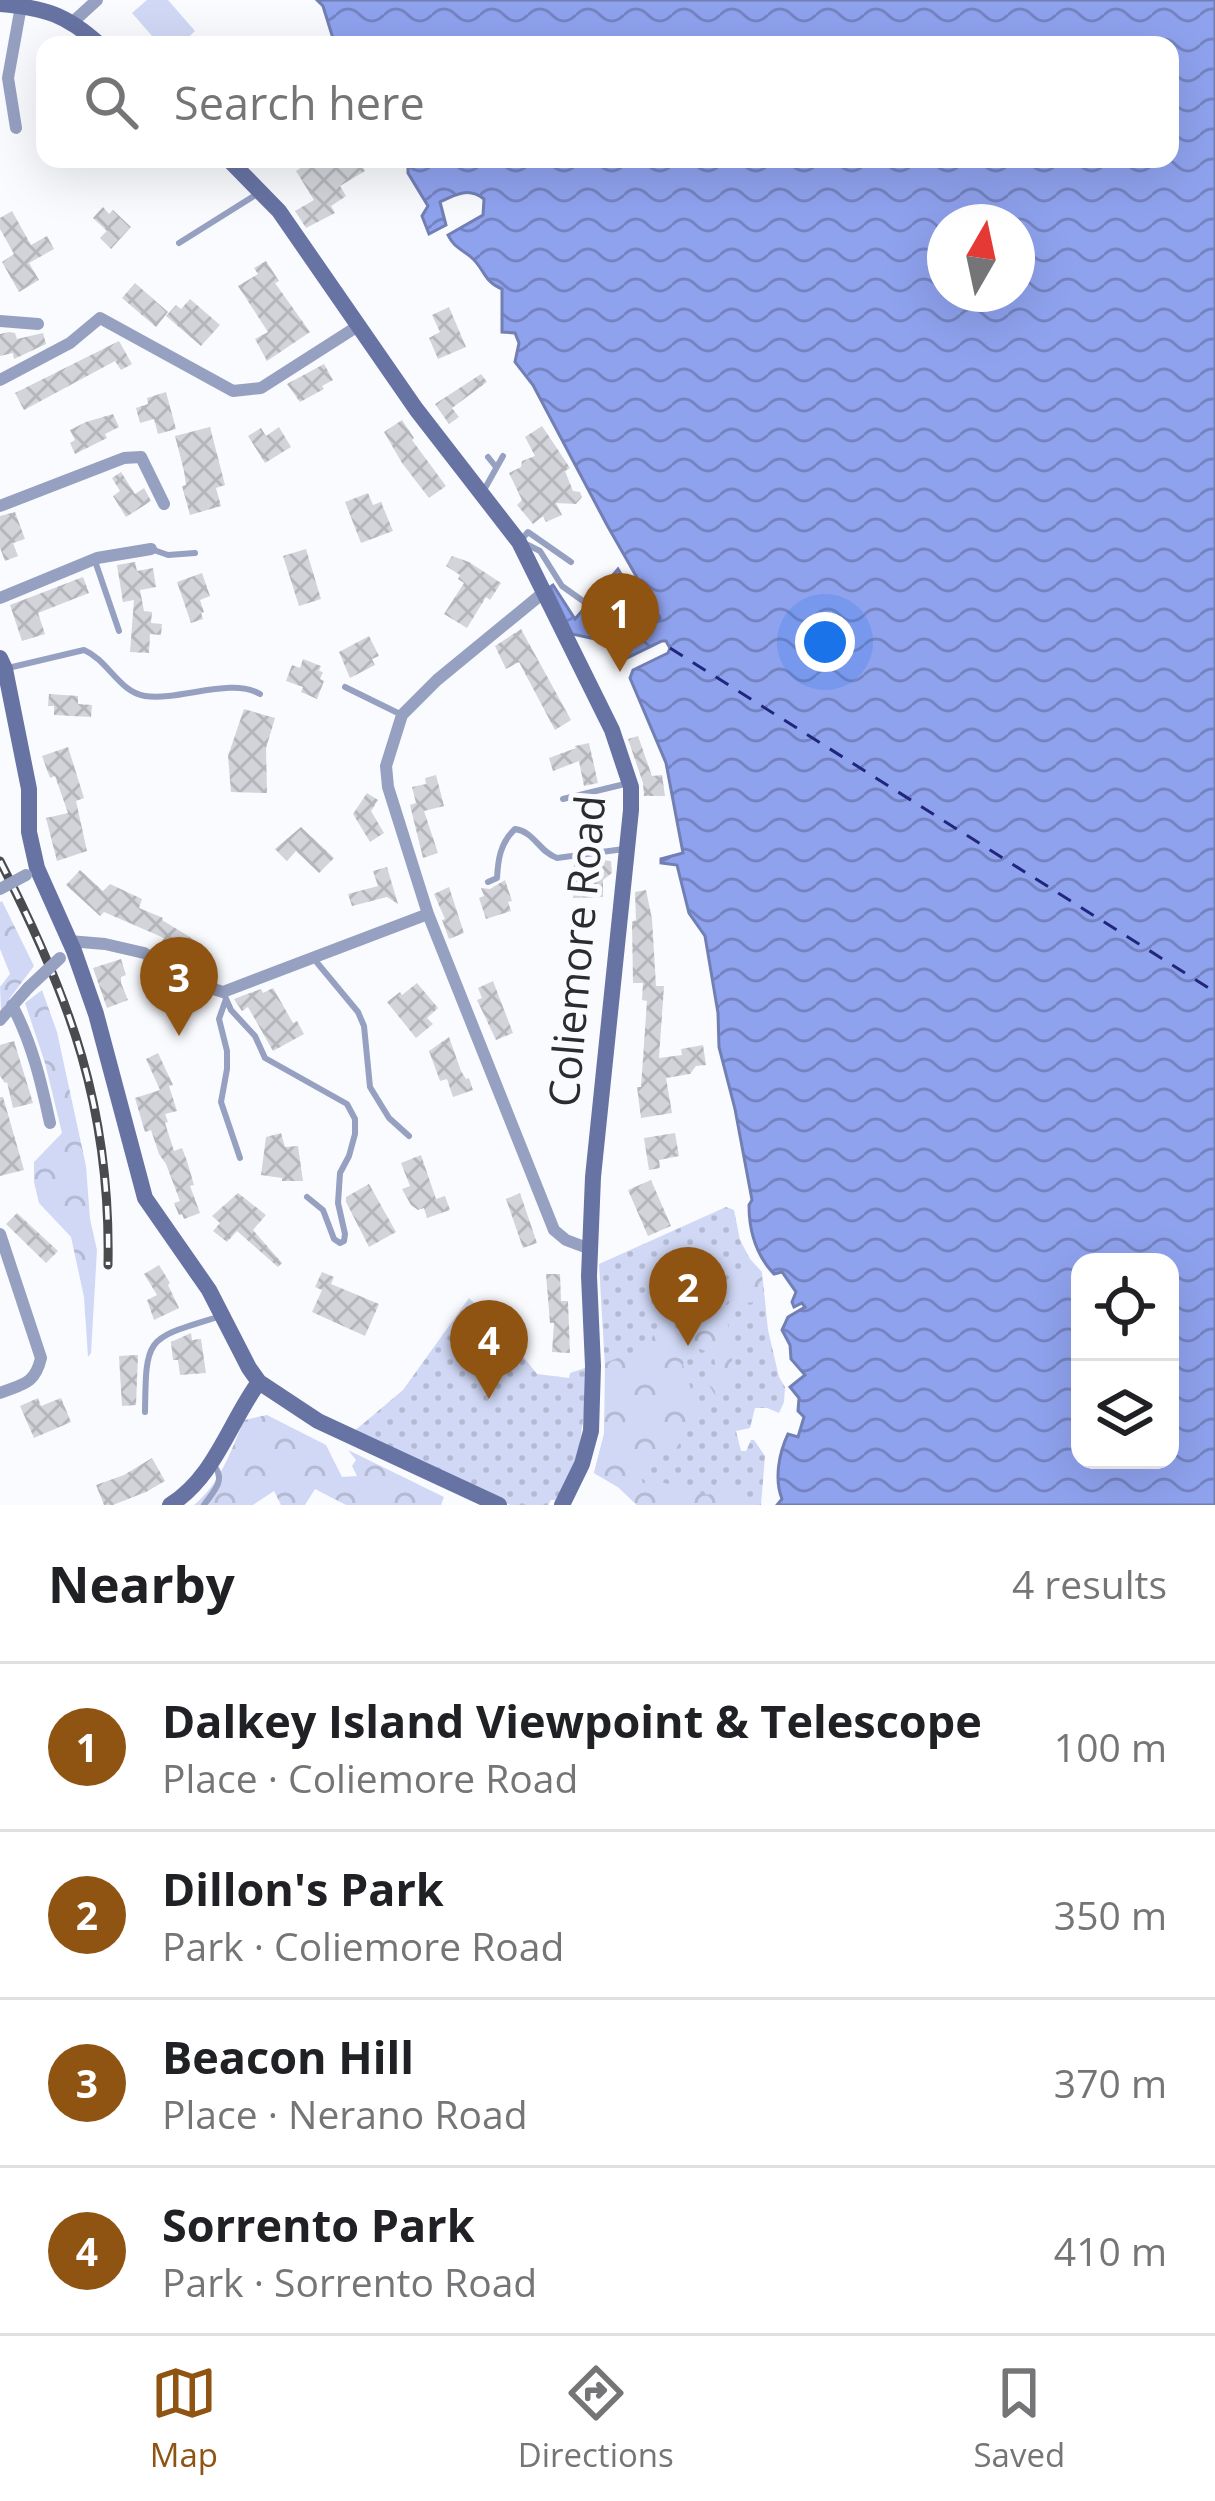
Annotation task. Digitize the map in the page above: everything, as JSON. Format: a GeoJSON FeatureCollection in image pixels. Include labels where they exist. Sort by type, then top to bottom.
{"type":"FeatureCollection","features":[{"type":"Feature","properties":{"kind":"street"},"geometry":{"type":"LineString","coordinates":[[74,22],[97,0]]}},
{"type":"Feature","properties":{"kind":"street"},"geometry":{"type":"LineString","coordinates":[[0,4],[74,22],[90,36]]}},
{"type":"Feature","properties":{"kind":"street"},"geometry":{"type":"LineString","coordinates":[[16,128],[8,79],[21,6]]}},
{"type":"Feature","properties":{"kind":"street","name":"Coliemore Road"},"geometry":{"type":"LineString","coordinates":[[238,168],[279,211],[416,409],[519,542],[612,730],[629,783],[628,848],[592,1177],[591,1431],[582,1464],[562,1505]]}},
{"type":"Feature","properties":{"kind":"street"},"geometry":{"type":"LineString","coordinates":[[0,380],[70,343],[100,318],[233,391],[248,391],[261,388],[358,326]]}},
{"type":"Feature","properties":{"kind":"street"},"geometry":{"type":"LineString","coordinates":[[0,321],[38,323]]}},
{"type":"Feature","properties":{"kind":"street"},"geometry":{"type":"LineString","coordinates":[[0,506],[124,458],[141,457],[164,504]]}},
{"type":"Feature","properties":{"kind":"street"},"geometry":{"type":"LineString","coordinates":[[0,598],[94,559],[151,550]]}},
{"type":"Feature","properties":{"kind":"street"},"geometry":{"type":"LineString","coordinates":[[544,593],[437,680],[402,715],[386,766],[388,787],[428,914],[554,1230],[590,1249]]}},
{"type":"Feature","properties":{"kind":"street"},"geometry":{"type":"LineString","coordinates":[[2,663],[29,789],[31,872],[96,1014],[146,1198],[209,1290],[259,1382],[318,1421],[500,1505]]}},
{"type":"Feature","properties":{"kind":"street"},"geometry":{"type":"LineString","coordinates":[[0,890],[31,872]]}},
{"type":"Feature","properties":{"kind":"street"},"geometry":{"type":"LineString","coordinates":[[0,1020],[68,950],[105,944],[144,953],[224,996],[428,914]]}},
{"type":"Feature","properties":{"kind":"street"},"geometry":{"type":"LineString","coordinates":[[11,1005],[40,1073],[50,1123]]}},
{"type":"Feature","properties":{"kind":"street"},"geometry":{"type":"LineString","coordinates":[[0,1234],[40,1358],[32,1380],[0,1394]]}},
{"type":"Feature","properties":{"kind":"street"},"geometry":{"type":"LineString","coordinates":[[170,1505],[190,1491],[212,1463],[259,1382]]}},
{"type":"Feature","properties":{"kind":"lane"},"geometry":{"type":"LineString","coordinates":[[179,243],[262,191]]}},
{"type":"Feature","properties":{"kind":"lane"},"geometry":{"type":"LineString","coordinates":[[482,493],[503,456]]}},
{"type":"Feature","properties":{"kind":"lane"},"geometry":{"type":"LineString","coordinates":[[488,457],[496,467]]}},
{"type":"Feature","properties":{"kind":"lane"},"geometry":{"type":"LineString","coordinates":[[571,562],[528,532],[519,542],[540,551],[562,586],[597,611]]}},
{"type":"Feature","properties":{"kind":"lane"},"geometry":{"type":"LineString","coordinates":[[151,550],[168,555],[195,553]]}},
{"type":"Feature","properties":{"kind":"lane"},"geometry":{"type":"LineString","coordinates":[[94,559],[119,631]]}},
{"type":"Feature","properties":{"kind":"lane"},"geometry":{"type":"LineString","coordinates":[[2,663],[84,650],[102,661],[128,689],[143,696],[248,686],[260,694]]}},
{"type":"Feature","properties":{"kind":"lane"},"geometry":{"type":"LineString","coordinates":[[345,687],[402,715]]}},
{"type":"Feature","properties":{"kind":"lane"},"geometry":{"type":"LineString","coordinates":[[563,799],[629,783]]}},
{"type":"Feature","properties":{"kind":"lane"},"geometry":{"type":"LineString","coordinates":[[488,882],[497,878],[499,856],[515,830],[525,831],[557,858],[628,848]]}},
{"type":"Feature","properties":{"kind":"lane"},"geometry":{"type":"LineString","coordinates":[[314,959],[358,1012],[364,1026],[370,1087],[389,1118],[409,1136]]}},
{"type":"Feature","properties":{"kind":"lane"},"geometry":{"type":"LineString","coordinates":[[224,996],[219,1019],[227,1069],[221,1102],[240,1158]]}},
{"type":"Feature","properties":{"kind":"lane"},"geometry":{"type":"LineString","coordinates":[[224,996],[255,1036],[265,1058],[346,1104],[355,1119],[349,1156],[340,1174],[338,1203],[344,1241],[334,1239],[323,1210],[308,1197]]}},
{"type":"Feature","properties":{"kind":"lane"},"geometry":{"type":"LineString","coordinates":[[145,1412],[146,1365],[153,1345],[164,1334],[222,1316]]}},
{"type":"Feature","properties":{"kind":"lane"},"geometry":{"type":"LineString","coordinates":[[204,1505],[220,1483],[212,1463]]}},
{"type":"Feature","properties":{"kind":"green space"},"geometry":{"type":"Polygon","coordinates":[[[147,0],[168,0],[195,31],[190,36],[152,36],[132,13],[147,0]]]}},
{"type":"Feature","properties":{"kind":"green space"},"geometry":{"type":"Polygon","coordinates":[[[2,901],[34,966],[1,1010],[0,987],[10,974],[0,949],[2,901]]]}},
{"type":"Feature","properties":{"kind":"green space"},"geometry":{"type":"Polygon","coordinates":[[[42,990],[57,1032],[86,1166],[97,1250],[88,1357],[84,1297],[71,1237],[39,1203],[34,1182],[34,1162],[62,1133],[25,1003],[42,990]]]}},
{"type":"Feature","properties":{"kind":"green space"},"geometry":{"type":"Polygon","coordinates":[[[726,1207],[734,1210],[740,1240],[762,1272],[768,1330],[785,1387],[779,1413],[755,1408],[750,1428],[736,1431],[741,1451],[754,1440],[765,1456],[761,1505],[637,1505],[594,1473],[604,1434],[606,1384],[599,1264],[726,1207]]]}},
{"type":"Feature","properties":{"kind":"green space"},"geometry":{"type":"Polygon","coordinates":[[[741,1268],[762,1277],[764,1301],[746,1303],[739,1298],[728,1301],[722,1310],[721,1320],[730,1333],[731,1369],[723,1394],[715,1395],[709,1385],[714,1354],[692,1341],[683,1316],[741,1268]]]}},
{"type":"Feature","properties":{"kind":"green space"},"geometry":{"type":"Polygon","coordinates":[[[469,1298],[537,1374],[569,1378],[570,1373],[585,1368],[577,1464],[559,1500],[548,1505],[510,1505],[352,1433],[403,1390],[469,1298]]]}},
{"type":"Feature","properties":{"kind":"green space"},"geometry":{"type":"Polygon","coordinates":[[[676,1329],[687,1348],[683,1365],[697,1408],[674,1453],[645,1462],[639,1473],[643,1483],[665,1483],[709,1495],[717,1482],[726,1482],[742,1492],[745,1505],[637,1505],[594,1473],[604,1434],[605,1363],[646,1347],[656,1331],[676,1329]]]}},
{"type":"Feature","properties":{"kind":"green space"},"geometry":{"type":"Polygon","coordinates":[[[267,1415],[326,1445],[342,1477],[357,1476],[352,1466],[356,1460],[348,1450],[444,1497],[441,1505],[346,1505],[315,1489],[305,1505],[281,1505],[274,1491],[253,1505],[194,1505],[218,1477],[244,1420],[267,1415]]]}},
{"type":"Feature","properties":{"kind":"water"},"geometry":{"type":"Polygon","coordinates":[[[317,0],[1215,0],[1215,1505],[777,1505],[782,1499],[778,1475],[782,1449],[788,1434],[798,1437],[804,1417],[790,1387],[805,1375],[791,1359],[782,1330],[788,1317],[805,1307],[802,1303],[794,1307],[796,1292],[782,1272],[774,1274],[768,1267],[755,1242],[749,1215],[752,1200],[719,1047],[705,936],[689,913],[677,865],[661,863],[661,859],[683,853],[666,763],[630,678],[633,670],[670,648],[662,641],[627,658],[600,640],[572,634],[550,587],[575,619],[618,569],[650,622],[660,618],[533,385],[515,362],[519,343],[515,333],[502,332],[502,289],[448,235],[483,215],[484,199],[468,193],[440,202],[446,225],[429,234],[422,216],[428,206],[408,168],[1179,168],[1179,36],[332,36],[317,0]]]}},
{"type":"Feature","properties":{"kind":"building"},"geometry":{"type":"Polygon","coordinates":[[[296,171],[365,171],[340,186],[346,196],[331,206],[335,213],[306,228],[295,211],[314,200],[296,171]]]}},
{"type":"Feature","properties":{"kind":"building"},"geometry":{"type":"Polygon","coordinates":[[[103,207],[131,227],[111,249],[100,238],[107,231],[93,218],[103,207]]]}},
{"type":"Feature","properties":{"kind":"building"},"geometry":{"type":"Polygon","coordinates":[[[12,211],[31,245],[47,236],[54,249],[29,263],[39,280],[19,292],[2,262],[14,254],[0,229],[0,218],[12,211]]]}},
{"type":"Feature","properties":{"kind":"building"},"geometry":{"type":"Polygon","coordinates":[[[266,261],[279,281],[275,283],[310,332],[267,361],[255,339],[268,332],[238,286],[258,274],[254,268],[266,261]]]}},
{"type":"Feature","properties":{"kind":"building"},"geometry":{"type":"Polygon","coordinates":[[[135,283],[168,312],[156,327],[122,298],[135,283]]]}},
{"type":"Feature","properties":{"kind":"building"},"geometry":{"type":"Polygon","coordinates":[[[190,299],[220,325],[201,346],[166,316],[190,299]]]}},
{"type":"Feature","properties":{"kind":"building"},"geometry":{"type":"Polygon","coordinates":[[[449,307],[466,347],[438,359],[429,338],[440,332],[432,315],[449,307]]]}},
{"type":"Feature","properties":{"kind":"building"},"geometry":{"type":"Polygon","coordinates":[[[9,332],[17,339],[43,333],[46,344],[14,359],[13,353],[0,356],[0,334],[9,332]]]}},
{"type":"Feature","properties":{"kind":"building"},"geometry":{"type":"Polygon","coordinates":[[[119,341],[132,364],[121,370],[115,361],[24,410],[15,393],[119,341]]]}},
{"type":"Feature","properties":{"kind":"building"},"geometry":{"type":"Polygon","coordinates":[[[324,364],[333,380],[300,402],[287,384],[324,364]]]}},
{"type":"Feature","properties":{"kind":"building"},"geometry":{"type":"Polygon","coordinates":[[[481,374],[487,382],[452,408],[459,417],[449,424],[435,404],[481,374]]]}},
{"type":"Feature","properties":{"kind":"building"},"geometry":{"type":"Polygon","coordinates":[[[166,392],[176,429],[158,434],[154,419],[140,423],[136,408],[148,404],[147,398],[166,392]]]}},
{"type":"Feature","properties":{"kind":"building"},"geometry":{"type":"Polygon","coordinates":[[[113,414],[119,427],[75,454],[70,430],[113,414]]]}},
{"type":"Feature","properties":{"kind":"building"},"geometry":{"type":"Polygon","coordinates":[[[402,420],[446,486],[429,498],[384,432],[402,420]]]}},
{"type":"Feature","properties":{"kind":"building"},"geometry":{"type":"Polygon","coordinates":[[[542,426],[570,468],[565,471],[573,491],[582,497],[576,504],[556,503],[562,515],[546,522],[543,516],[533,524],[517,505],[522,500],[509,473],[535,456],[525,437],[542,426]]]}},
{"type":"Feature","properties":{"kind":"building"},"geometry":{"type":"Polygon","coordinates":[[[210,427],[225,485],[216,488],[221,506],[190,515],[175,436],[210,427]]]}},
{"type":"Feature","properties":{"kind":"building"},"geometry":{"type":"Polygon","coordinates":[[[279,427],[291,447],[265,463],[248,436],[261,428],[266,436],[279,427]]]}},
{"type":"Feature","properties":{"kind":"building"},"geometry":{"type":"Polygon","coordinates":[[[121,472],[135,494],[144,488],[151,501],[126,517],[113,496],[120,491],[112,478],[121,472]]]}},
{"type":"Feature","properties":{"kind":"building"},"geometry":{"type":"Polygon","coordinates":[[[368,493],[373,505],[381,502],[393,531],[361,543],[345,502],[368,493]]]}},
{"type":"Feature","properties":{"kind":"building"},"geometry":{"type":"Polygon","coordinates":[[[15,512],[25,539],[13,543],[18,556],[5,561],[0,516],[15,512]]]}},
{"type":"Feature","properties":{"kind":"building"},"geometry":{"type":"Polygon","coordinates":[[[306,549],[321,599],[299,606],[283,556],[306,549]]]}},
{"type":"Feature","properties":{"kind":"building"},"geometry":{"type":"Polygon","coordinates":[[[452,556],[501,583],[467,628],[444,614],[464,583],[446,566],[452,556]]]}},
{"type":"Feature","properties":{"kind":"building"},"geometry":{"type":"Polygon","coordinates":[[[135,562],[137,571],[153,568],[156,587],[140,590],[144,611],[152,612],[151,623],[162,624],[161,635],[150,634],[149,653],[130,652],[134,600],[123,602],[117,565],[135,562]]]}},
{"type":"Feature","properties":{"kind":"building"},"geometry":{"type":"Polygon","coordinates":[[[202,573],[210,596],[200,600],[203,619],[191,623],[177,582],[202,573]]]}},
{"type":"Feature","properties":{"kind":"building"},"geometry":{"type":"Polygon","coordinates":[[[83,577],[89,593],[38,613],[45,634],[22,641],[10,605],[83,577]]]}},
{"type":"Feature","properties":{"kind":"building"},"geometry":{"type":"Polygon","coordinates":[[[521,629],[571,720],[555,730],[519,662],[506,669],[495,646],[521,629]]]}},
{"type":"Feature","properties":{"kind":"building"},"geometry":{"type":"Polygon","coordinates":[[[369,636],[379,656],[372,659],[375,665],[350,678],[339,652],[369,636]]]}},
{"type":"Feature","properties":{"kind":"building"},"geometry":{"type":"Polygon","coordinates":[[[303,659],[321,666],[324,681],[317,699],[286,681],[292,665],[300,668],[303,659]]]}},
{"type":"Feature","properties":{"kind":"building"},"geometry":{"type":"Polygon","coordinates":[[[49,694],[78,696],[78,704],[92,705],[91,717],[54,715],[54,706],[48,706],[49,694]]]}},
{"type":"Feature","properties":{"kind":"building"},"geometry":{"type":"Polygon","coordinates":[[[244,709],[275,718],[266,748],[267,793],[231,792],[228,756],[244,709]]]}},
{"type":"Feature","properties":{"kind":"building"},"geometry":{"type":"Polygon","coordinates":[[[638,736],[652,776],[662,775],[665,796],[644,796],[628,739],[638,736]]]}},
{"type":"Feature","properties":{"kind":"building"},"geometry":{"type":"Polygon","coordinates":[[[589,743],[598,783],[584,786],[579,761],[553,771],[549,758],[589,743]]]}},
{"type":"Feature","properties":{"kind":"building"},"geometry":{"type":"Polygon","coordinates":[[[68,747],[84,798],[76,801],[87,851],[57,861],[46,818],[68,813],[42,756],[68,747]]]}},
{"type":"Feature","properties":{"kind":"building"},"geometry":{"type":"Polygon","coordinates":[[[436,775],[444,806],[424,811],[438,853],[423,858],[410,805],[416,803],[412,787],[436,775]]]}},
{"type":"Feature","properties":{"kind":"building"},"geometry":{"type":"Polygon","coordinates":[[[367,793],[378,800],[371,811],[384,833],[370,842],[353,814],[367,793]]]}},
{"type":"Feature","properties":{"kind":"building"},"geometry":{"type":"Polygon","coordinates":[[[301,827],[334,858],[319,873],[296,851],[287,861],[275,849],[301,827]]]}},
{"type":"Feature","properties":{"kind":"building"},"geometry":{"type":"Polygon","coordinates":[[[611,861],[612,873],[603,880],[603,897],[573,898],[574,863],[611,861]]]}},
{"type":"Feature","properties":{"kind":"building"},"geometry":{"type":"Polygon","coordinates":[[[387,867],[398,904],[387,897],[352,906],[348,894],[378,886],[373,871],[387,867]]]}},
{"type":"Feature","properties":{"kind":"building"},"geometry":{"type":"Polygon","coordinates":[[[80,870],[103,891],[110,884],[142,899],[139,908],[193,939],[183,955],[164,938],[104,912],[100,916],[66,885],[80,870]]]}},
{"type":"Feature","properties":{"kind":"building"},"geometry":{"type":"Polygon","coordinates":[[[505,880],[511,911],[486,919],[481,888],[490,889],[505,880]]]}},
{"type":"Feature","properties":{"kind":"building"},"geometry":{"type":"Polygon","coordinates":[[[449,887],[464,933],[449,939],[434,894],[449,887]]]}},
{"type":"Feature","properties":{"kind":"building"},"geometry":{"type":"Polygon","coordinates":[[[646,890],[656,986],[664,986],[659,1058],[682,1055],[681,1049],[703,1045],[706,1065],[696,1066],[690,1074],[666,1078],[672,1113],[641,1118],[637,1087],[641,1087],[647,1001],[642,1000],[643,983],[633,983],[632,922],[636,920],[635,892],[646,890]]]}},
{"type":"Feature","properties":{"kind":"building"},"geometry":{"type":"Polygon","coordinates":[[[121,959],[126,975],[121,983],[128,1000],[107,1008],[93,968],[121,959]]]}},
{"type":"Feature","properties":{"kind":"building"},"geometry":{"type":"Polygon","coordinates":[[[493,981],[513,1033],[496,1040],[477,1000],[482,998],[478,988],[493,981]]]}},
{"type":"Feature","properties":{"kind":"building"},"geometry":{"type":"Polygon","coordinates":[[[417,983],[438,1008],[427,1018],[433,1024],[416,1038],[387,1002],[417,983]]]}},
{"type":"Feature","properties":{"kind":"building"},"geometry":{"type":"Polygon","coordinates":[[[273,988],[304,1034],[273,1051],[248,1007],[242,1011],[234,999],[273,988]]]}},
{"type":"Feature","properties":{"kind":"building"},"geometry":{"type":"Polygon","coordinates":[[[449,1037],[473,1090],[453,1097],[447,1079],[440,1081],[429,1051],[449,1037]]]}},
{"type":"Feature","properties":{"kind":"building"},"geometry":{"type":"Polygon","coordinates":[[[14,1041],[33,1103],[13,1108],[7,1082],[0,1076],[0,1045],[14,1041]]]}},
{"type":"Feature","properties":{"kind":"building"},"geometry":{"type":"Polygon","coordinates":[[[158,1053],[173,1085],[169,1086],[177,1111],[165,1114],[165,1123],[174,1151],[182,1148],[200,1213],[184,1219],[174,1203],[180,1201],[166,1164],[151,1130],[145,1132],[135,1098],[160,1090],[146,1059],[158,1053]]]}},
{"type":"Feature","properties":{"kind":"building"},"geometry":{"type":"Polygon","coordinates":[[[0,1097],[24,1170],[0,1176],[0,1097]]]}},
{"type":"Feature","properties":{"kind":"building"},"geometry":{"type":"Polygon","coordinates":[[[281,1133],[285,1147],[298,1146],[303,1181],[261,1175],[266,1137],[281,1133]]]}},
{"type":"Feature","properties":{"kind":"building"},"geometry":{"type":"Polygon","coordinates":[[[675,1133],[679,1156],[659,1160],[660,1168],[649,1170],[644,1138],[675,1133]]]}},
{"type":"Feature","properties":{"kind":"building"},"geometry":{"type":"Polygon","coordinates":[[[421,1155],[436,1199],[445,1196],[450,1210],[427,1218],[424,1208],[411,1205],[402,1189],[410,1186],[401,1163],[421,1155]]]}},
{"type":"Feature","properties":{"kind":"building"},"geometry":{"type":"Polygon","coordinates":[[[651,1180],[671,1226],[648,1236],[628,1190],[651,1180]]]}},
{"type":"Feature","properties":{"kind":"building"},"geometry":{"type":"Polygon","coordinates":[[[369,1184],[396,1232],[369,1247],[346,1197],[369,1184]]]}},
{"type":"Feature","properties":{"kind":"building"},"geometry":{"type":"Polygon","coordinates":[[[238,1193],[266,1215],[253,1230],[282,1263],[278,1267],[237,1231],[227,1242],[213,1231],[220,1223],[212,1216],[238,1193]]]}},
{"type":"Feature","properties":{"kind":"building"},"geometry":{"type":"Polygon","coordinates":[[[520,1193],[537,1243],[523,1248],[506,1199],[520,1193]]]}},
{"type":"Feature","properties":{"kind":"building"},"geometry":{"type":"Polygon","coordinates":[[[17,1213],[58,1251],[46,1263],[6,1224],[17,1213]]]}},
{"type":"Feature","properties":{"kind":"building"},"geometry":{"type":"Polygon","coordinates":[[[159,1265],[179,1308],[154,1320],[147,1300],[157,1295],[144,1274],[159,1265]]]}},
{"type":"Feature","properties":{"kind":"building"},"geometry":{"type":"Polygon","coordinates":[[[322,1272],[334,1277],[331,1284],[379,1304],[365,1336],[312,1312],[322,1290],[315,1287],[322,1272]]]}},
{"type":"Feature","properties":{"kind":"building"},"geometry":{"type":"Polygon","coordinates":[[[546,1274],[560,1274],[561,1301],[568,1301],[570,1353],[552,1352],[554,1323],[550,1323],[546,1274]]]}},
{"type":"Feature","properties":{"kind":"building"},"geometry":{"type":"Polygon","coordinates":[[[191,1333],[192,1340],[201,1339],[206,1373],[180,1375],[171,1342],[191,1333]]]}},
{"type":"Feature","properties":{"kind":"building"},"geometry":{"type":"Polygon","coordinates":[[[138,1355],[136,1405],[122,1406],[119,1356],[138,1355]]]}},
{"type":"Feature","properties":{"kind":"building"},"geometry":{"type":"Polygon","coordinates":[[[38,1398],[41,1406],[61,1398],[71,1422],[34,1438],[20,1406],[38,1398]]]}},
{"type":"Feature","properties":{"kind":"building"},"geometry":{"type":"Polygon","coordinates":[[[152,1458],[165,1481],[104,1505],[96,1485],[152,1458]]]}},
{"type":"Feature","properties":{"kind":"ferry route"},"geometry":{"type":"LineString","coordinates":[[670,648],[1215,992]]}},
{"type":"Feature","properties":{"kind":"railway"},"geometry":{"type":"LineString","coordinates":[[0,861],[47,960],[82,1056],[102,1155],[108,1265]]}},
{"type":"Feature","properties":{"kind":"place","name":"Dalkey Island Viewpoint & Telescope"},"geometry":{"type":"Point","coordinates":[620,672]}},
{"type":"Feature","properties":{"kind":"place","name":"Beacon Hill"},"geometry":{"type":"Point","coordinates":[179,1036]}},
{"type":"Feature","properties":{"kind":"place","name":"Dillon's Park"},"geometry":{"type":"Point","coordinates":[688,1346]}},
{"type":"Feature","properties":{"kind":"place","name":"Sorrento Park"},"geometry":{"type":"Point","coordinates":[489,1399]}}]}
